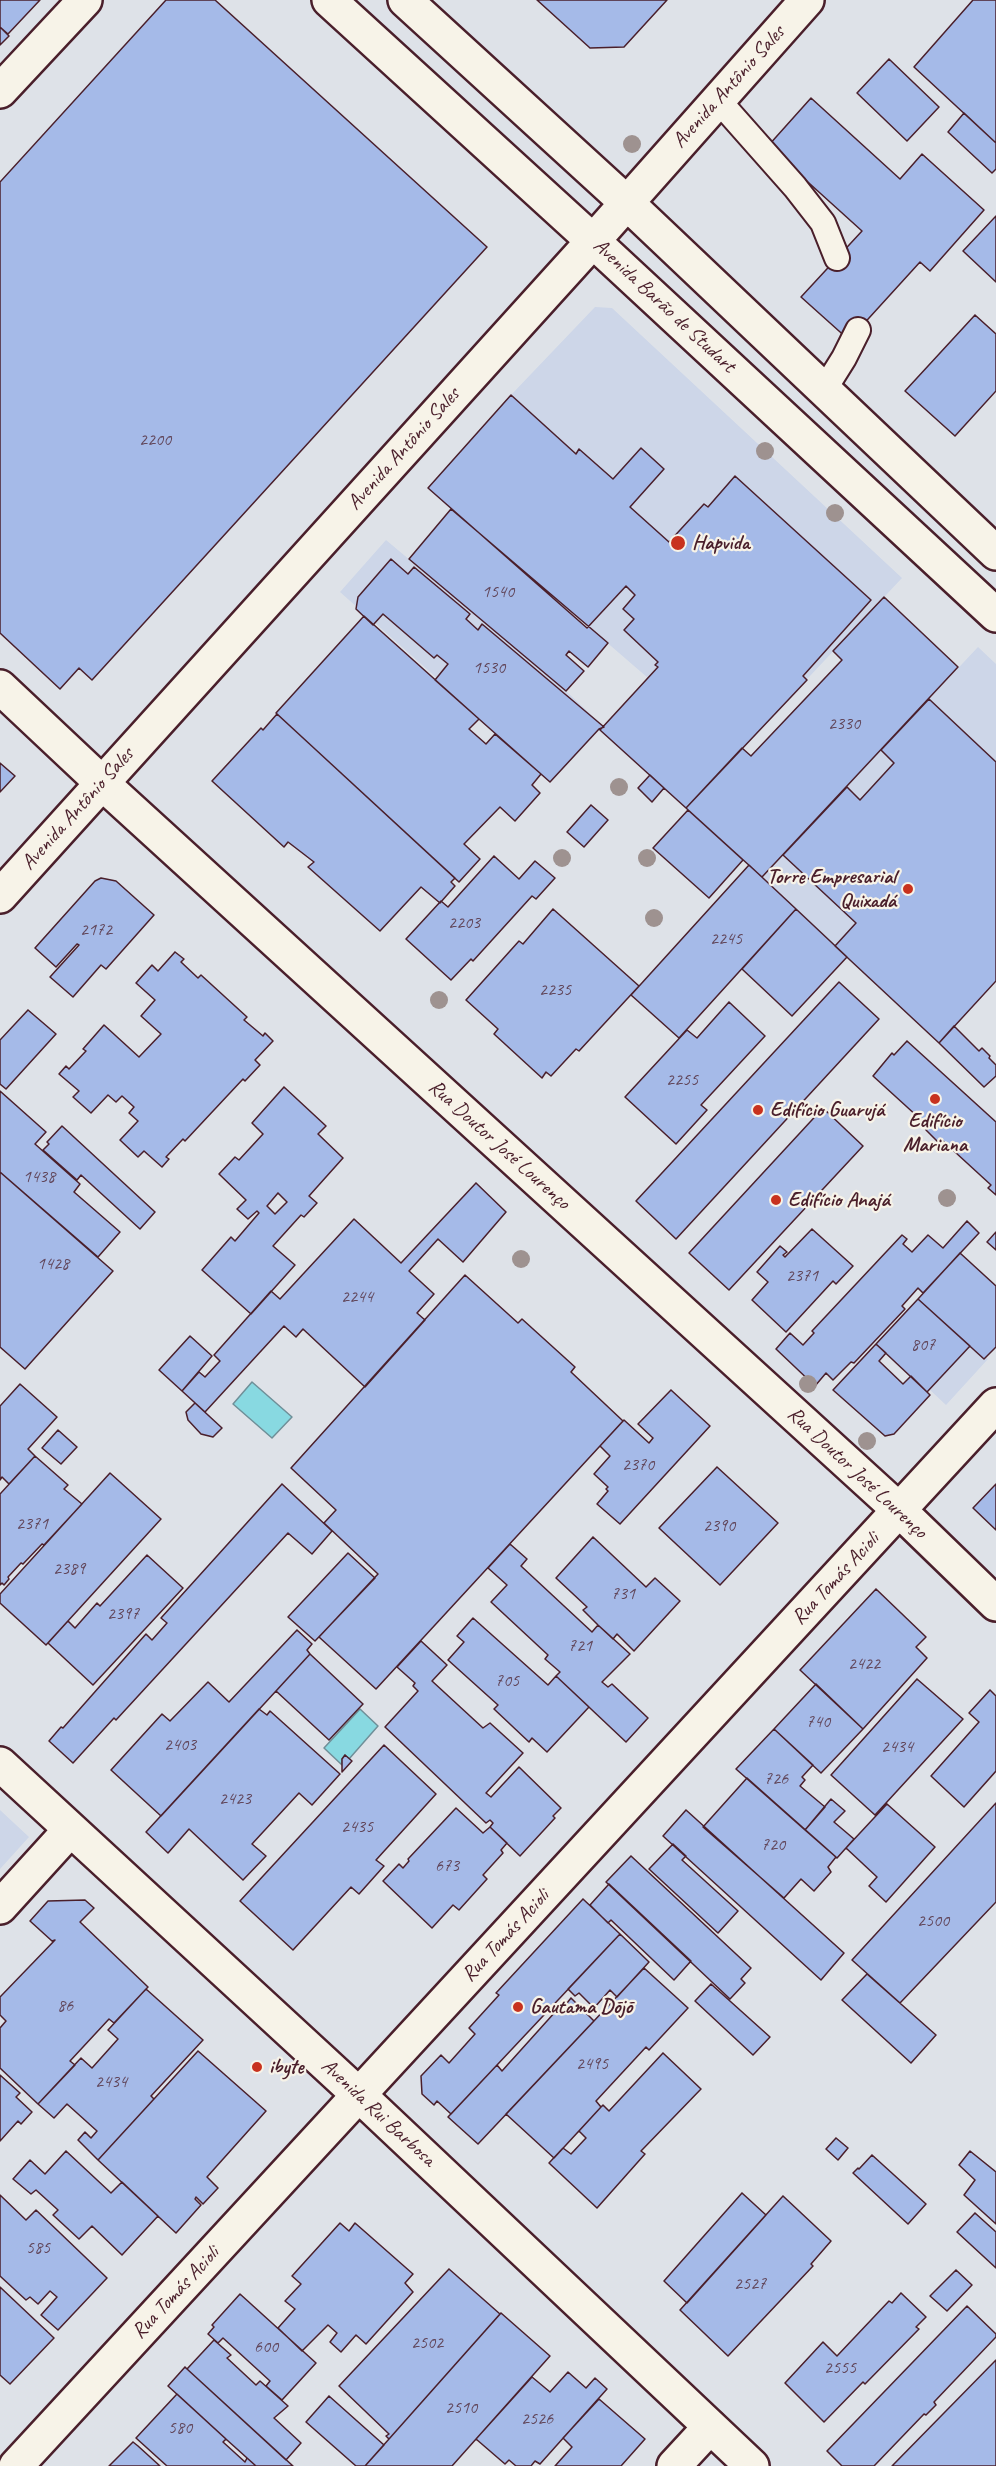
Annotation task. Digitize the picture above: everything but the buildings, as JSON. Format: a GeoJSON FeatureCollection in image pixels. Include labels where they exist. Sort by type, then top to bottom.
{"type":"FeatureCollection","features":[{"type":"Feature","properties":{"kind":"main road"},"geometry":{"type":"LineString","coordinates":[[0,91],[85,0]]}},
{"type":"Feature","properties":{"kind":"main road","name":"Avenida Barão de Studart"},"geometry":{"type":"LineString","coordinates":[[329,0],[996,615]]}},
{"type":"Feature","properties":{"kind":"main road"},"geometry":{"type":"LineString","coordinates":[[405,0],[627,203],[996,553]]}},
{"type":"Feature","properties":{"kind":"main road","name":"Avenida Antônio Sales"},"geometry":{"type":"LineString","coordinates":[[0,896],[593,241],[807,0]]}},
{"type":"Feature","properties":{"kind":"main road","name":"Rua Doutor José Lourenço"},"geometry":{"type":"LineString","coordinates":[[0,687],[102,783],[899,1510],[996,1604]]}},
{"type":"Feature","properties":{"kind":"main road","name":"Rua Tomás Acioli"},"geometry":{"type":"LineString","coordinates":[[16,2466],[996,1405]]}},
{"type":"Feature","properties":{"kind":"main road","name":"Avenida Rui Barbosa"},"geometry":{"type":"LineString","coordinates":[[0,1764],[359,2095],[752,2466]]}},
{"type":"Feature","properties":{"kind":"main road"},"geometry":{"type":"LineString","coordinates":[[0,1907],[70,1830]]}},
{"type":"Feature","properties":{"kind":"main road"},"geometry":{"type":"LineString","coordinates":[[674,2466],[710,2427]]}},
{"type":"Feature","properties":{"kind":"lane"},"geometry":{"type":"LineString","coordinates":[[718,100],[795,187],[823,223],[837,258]]}},
{"type":"Feature","properties":{"kind":"lane"},"geometry":{"type":"LineString","coordinates":[[824,390],[858,330]]}},
{"type":"Feature","properties":{"kind":"shaded area","name":"Hapvida"},"geometry":{"type":"Polygon","coordinates":[[[595,307],[612,308],[902,578],[686,808],[599,729],[550,782],[340,592],[386,540],[566,691],[604,727],[648,678],[428,488],[511,395],[595,307]]]}},
{"type":"Feature","properties":{"kind":"shaded area","name":"Torre Empresarial Quixadá"},"geometry":{"type":"Polygon","coordinates":[[[978,647],[996,664],[996,981],[939,1043],[762,877],[978,647]]]}},
{"type":"Feature","properties":{"kind":"shaded area"},"geometry":{"type":"Polygon","coordinates":[[[923,1299],[988,1359],[946,1405],[881,1344],[923,1299]]]}},
{"type":"Feature","properties":{"kind":"shaded area"},"geometry":{"type":"Polygon","coordinates":[[[0,1810],[29,1837],[0,1869],[0,1810]]]}},
{"type":"Feature","properties":{"kind":"water"},"geometry":{"type":"Polygon","coordinates":[[[252,1382],[292,1417],[272,1438],[233,1404],[252,1382]]]}},
{"type":"Feature","properties":{"kind":"water"},"geometry":{"type":"Polygon","coordinates":[[[360,1709],[378,1726],[349,1759],[345,1755],[342,1765],[324,1748],[360,1709]]]}},
{"type":"Feature","properties":{"kind":"place","name":"Hapvida"},"geometry":{"type":"Point","coordinates":[678,543]}},
{"type":"Feature","properties":{"kind":"place","name":"Torre Empresarial Quixadá"},"geometry":{"type":"Point","coordinates":[908,889]}},
{"type":"Feature","properties":{"kind":"place","name":"Edifício Mariana"},"geometry":{"type":"Point","coordinates":[935,1099]}},
{"type":"Feature","properties":{"kind":"place","name":"Edifício Guarujá"},"geometry":{"type":"Point","coordinates":[758,1110]}},
{"type":"Feature","properties":{"kind":"place","name":"Edifício Anajá"},"geometry":{"type":"Point","coordinates":[776,1200]}},
{"type":"Feature","properties":{"kind":"place","name":"Gautama Dōjō"},"geometry":{"type":"Point","coordinates":[518,2007]}},
{"type":"Feature","properties":{"kind":"place","name":"ibyte"},"geometry":{"type":"Point","coordinates":[257,2067]}}]}
